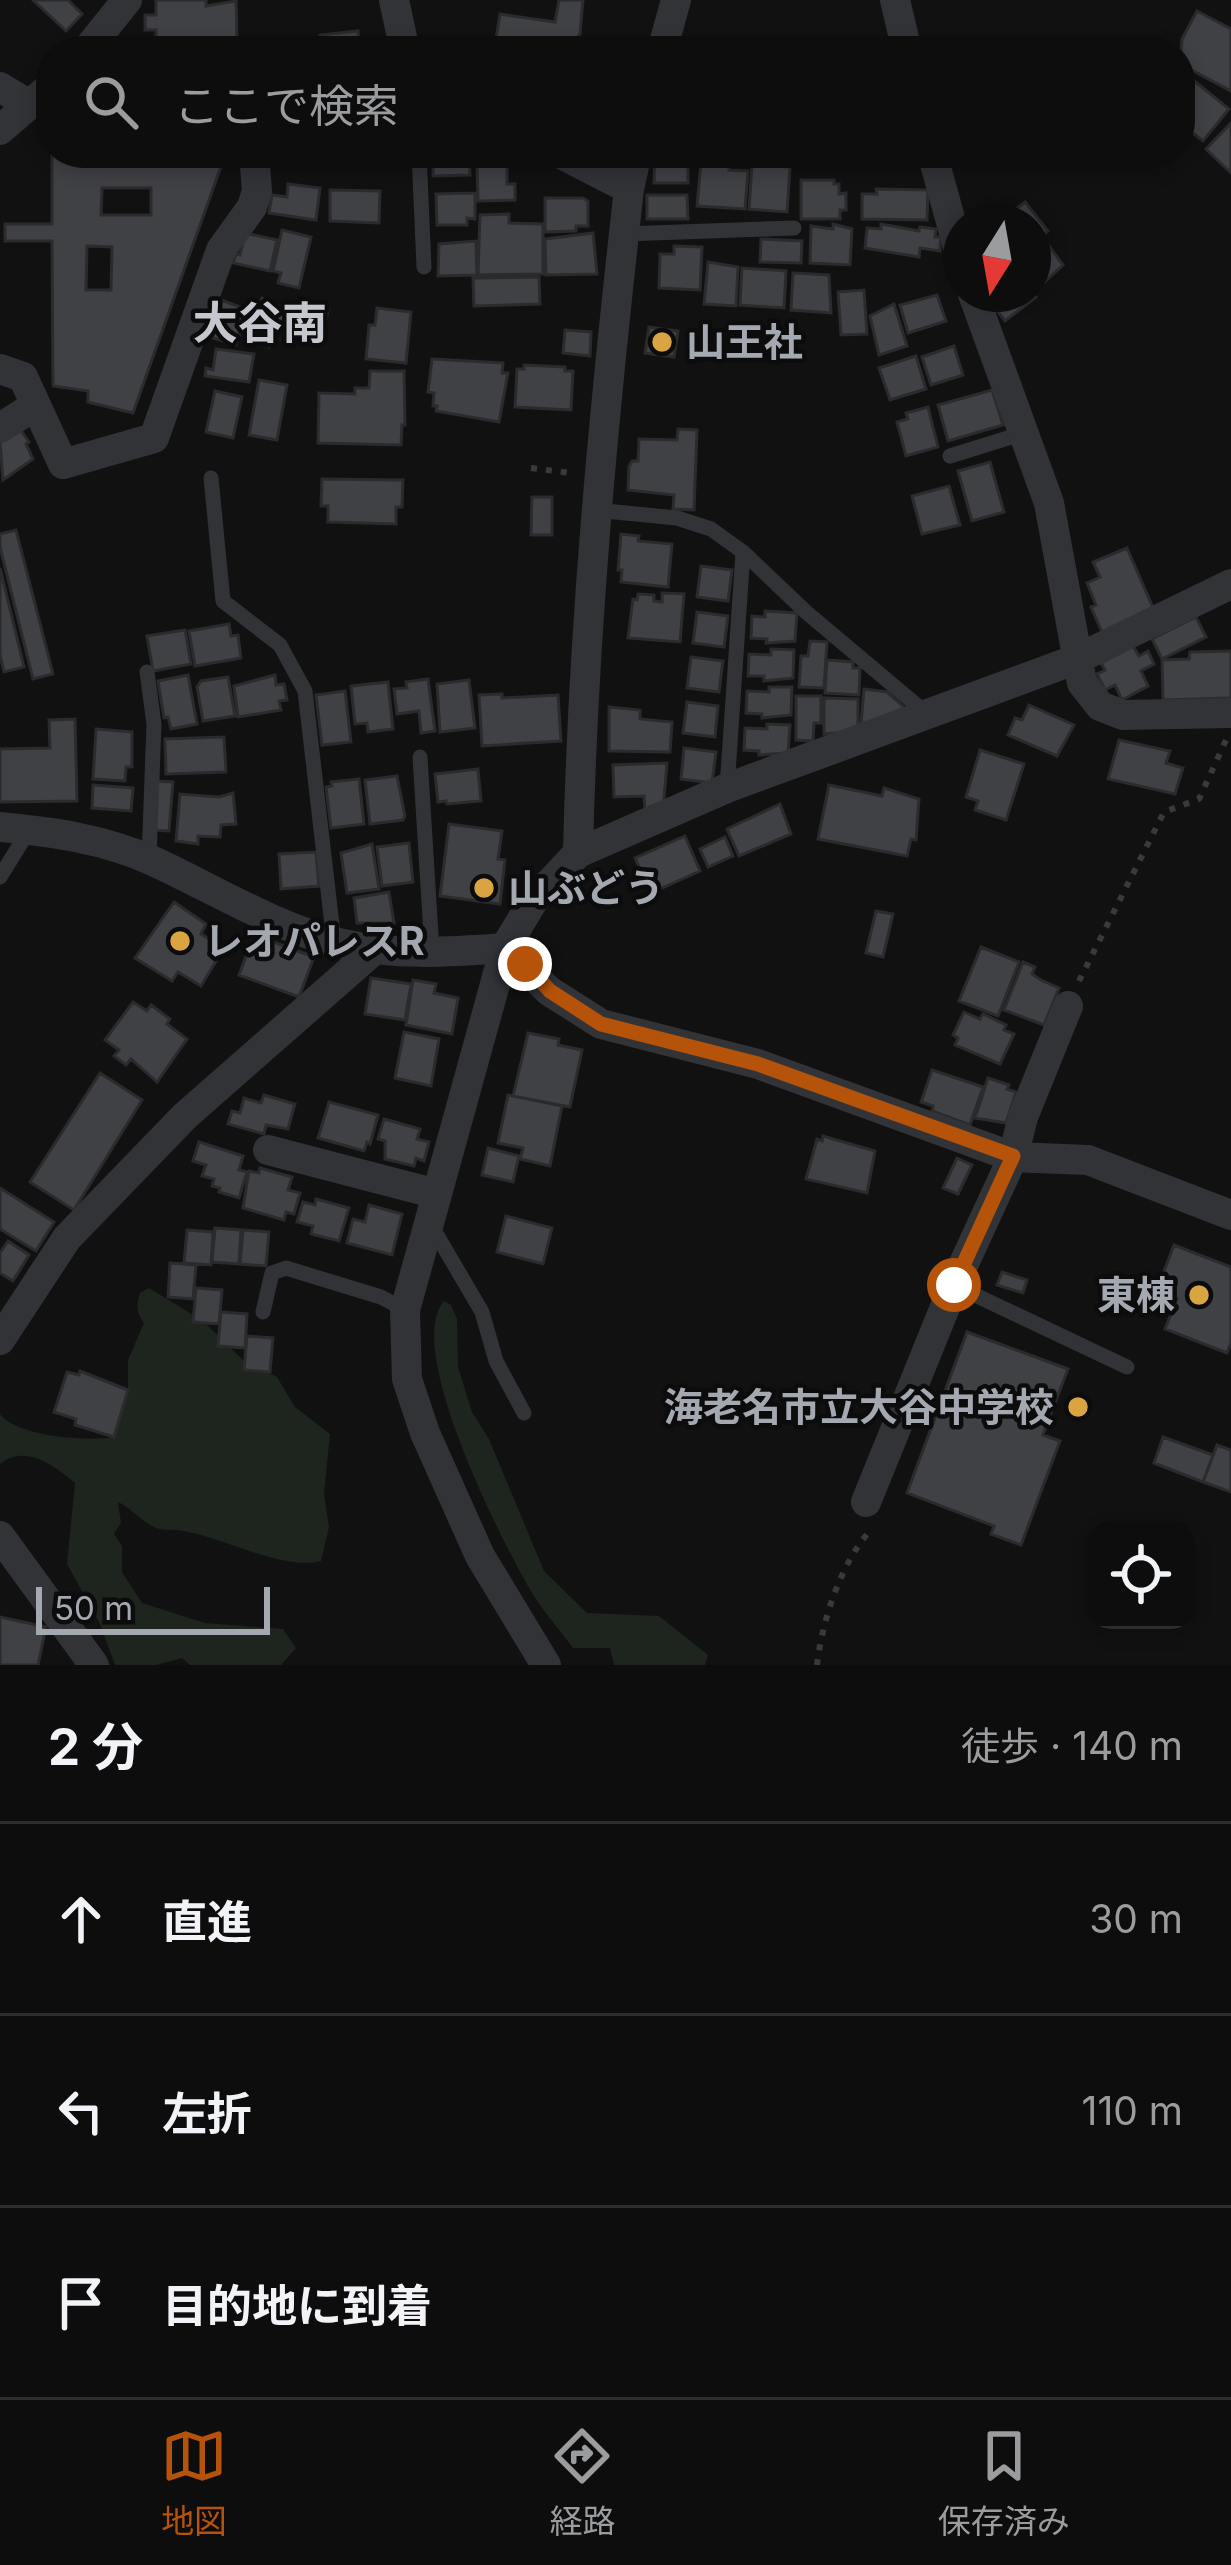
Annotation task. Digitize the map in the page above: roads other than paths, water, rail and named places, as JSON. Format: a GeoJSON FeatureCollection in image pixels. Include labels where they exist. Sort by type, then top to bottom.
{"type":"FeatureCollection","features":[{"type":"Feature","properties":{"kind":"street"},"geometry":{"type":"LineString","coordinates":[[98,36],[128,0]]}},
{"type":"Feature","properties":{"kind":"street"},"geometry":{"type":"LineString","coordinates":[[394,0],[402,36]]}},
{"type":"Feature","properties":{"kind":"street"},"geometry":{"type":"LineString","coordinates":[[666,36],[676,0]]}},
{"type":"Feature","properties":{"kind":"street"},"geometry":{"type":"LineString","coordinates":[[895,0],[904,36]]}},
{"type":"Feature","properties":{"kind":"street"},"geometry":{"type":"LineString","coordinates":[[0,87],[36,93]]}},
{"type":"Feature","properties":{"kind":"street"},"geometry":{"type":"LineString","coordinates":[[0,130],[36,101]]}},
{"type":"Feature","properties":{"kind":"street"},"geometry":{"type":"LineString","coordinates":[[0,369],[23,377],[62,464],[154,438],[221,250],[257,191],[255,168]]}},
{"type":"Feature","properties":{"kind":"street"},"geometry":{"type":"LineString","coordinates":[[588,168],[628,189]]}},
{"type":"Feature","properties":{"kind":"street"},"geometry":{"type":"LineString","coordinates":[[578,853],[586,620],[633,168]]}},
{"type":"Feature","properties":{"kind":"street"},"geometry":{"type":"LineString","coordinates":[[936,168],[946,204]]}},
{"type":"Feature","properties":{"kind":"street"},"geometry":{"type":"LineString","coordinates":[[980,312],[1049,502],[1082,682],[1100,706],[1123,715],[1231,713]]}},
{"type":"Feature","properties":{"kind":"street"},"geometry":{"type":"LineString","coordinates":[[0,428],[36,405]]}},
{"type":"Feature","properties":{"kind":"street"},"geometry":{"type":"LineString","coordinates":[[546,1665],[480,1556],[425,1432],[407,1379],[405,1310],[505,948],[533,902],[578,853],[727,788],[1077,659],[1231,584]]}},
{"type":"Feature","properties":{"kind":"street"},"geometry":{"type":"LineString","coordinates":[[15,829],[93,839],[334,942],[374,950],[505,948],[550,991],[601,1024],[758,1064],[1013,1156],[1088,1160],[1231,1215]]}},
{"type":"Feature","properties":{"kind":"street"},"geometry":{"type":"LineString","coordinates":[[0,1340],[67,1238],[185,1116],[374,950]]}},
{"type":"Feature","properties":{"kind":"street"},"geometry":{"type":"LineString","coordinates":[[866,1502],[954,1285],[1013,1156],[1023,1117],[1068,1006]]}},
{"type":"Feature","properties":{"kind":"street"},"geometry":{"type":"LineString","coordinates":[[268,1150],[433,1208]]}},
{"type":"Feature","properties":{"kind":"street"},"geometry":{"type":"LineString","coordinates":[[0,1536],[94,1665]]}},
{"type":"Feature","properties":{"kind":"lane"},"geometry":{"type":"LineString","coordinates":[[420,168],[424,267]]}},
{"type":"Feature","properties":{"kind":"lane"},"geometry":{"type":"LineString","coordinates":[[624,234],[794,228]]}},
{"type":"Feature","properties":{"kind":"lane"},"geometry":{"type":"LineString","coordinates":[[950,456],[1024,434]]}},
{"type":"Feature","properties":{"kind":"lane"},"geometry":{"type":"LineString","coordinates":[[211,478],[223,601],[280,645],[305,692],[334,942]]}},
{"type":"Feature","properties":{"kind":"lane"},"geometry":{"type":"LineString","coordinates":[[595,510],[677,518],[711,529],[929,715]]}},
{"type":"Feature","properties":{"kind":"lane"},"geometry":{"type":"LineString","coordinates":[[727,788],[743,552]]}},
{"type":"Feature","properties":{"kind":"lane"},"geometry":{"type":"LineString","coordinates":[[147,672],[154,724],[148,859]]}},
{"type":"Feature","properties":{"kind":"lane"},"geometry":{"type":"LineString","coordinates":[[420,757],[432,951]]}},
{"type":"Feature","properties":{"kind":"lane"},"geometry":{"type":"LineString","coordinates":[[0,877],[15,829]]}},
{"type":"Feature","properties":{"kind":"lane"},"geometry":{"type":"LineString","coordinates":[[433,1208],[482,1312],[496,1361],[524,1413]]}},
{"type":"Feature","properties":{"kind":"lane"},"geometry":{"type":"LineString","coordinates":[[263,1312],[272,1273],[286,1268],[381,1297],[405,1310]]}},
{"type":"Feature","properties":{"kind":"lane"},"geometry":{"type":"LineString","coordinates":[[954,1285],[1127,1367]]}},
{"type":"Feature","properties":{"kind":"place","name":"山王社"},"geometry":{"type":"Point","coordinates":[662,342]}},
{"type":"Feature","properties":{"kind":"place","name":"山ぶどう"},"geometry":{"type":"Point","coordinates":[484,888]}},
{"type":"Feature","properties":{"kind":"place","name":"レオパレスR"},"geometry":{"type":"Point","coordinates":[180,941]}},
{"type":"Feature","properties":{"kind":"place","name":"東棟"},"geometry":{"type":"Point","coordinates":[1199,1295]}},
{"type":"Feature","properties":{"kind":"place","name":"海老名市立大谷中学校"},"geometry":{"type":"Point","coordinates":[1078,1407]}},
{"type":"Feature","properties":{"kind":"district","name":"大谷南"},"geometry":{"type":"Point","coordinates":[260,323]}}]}
